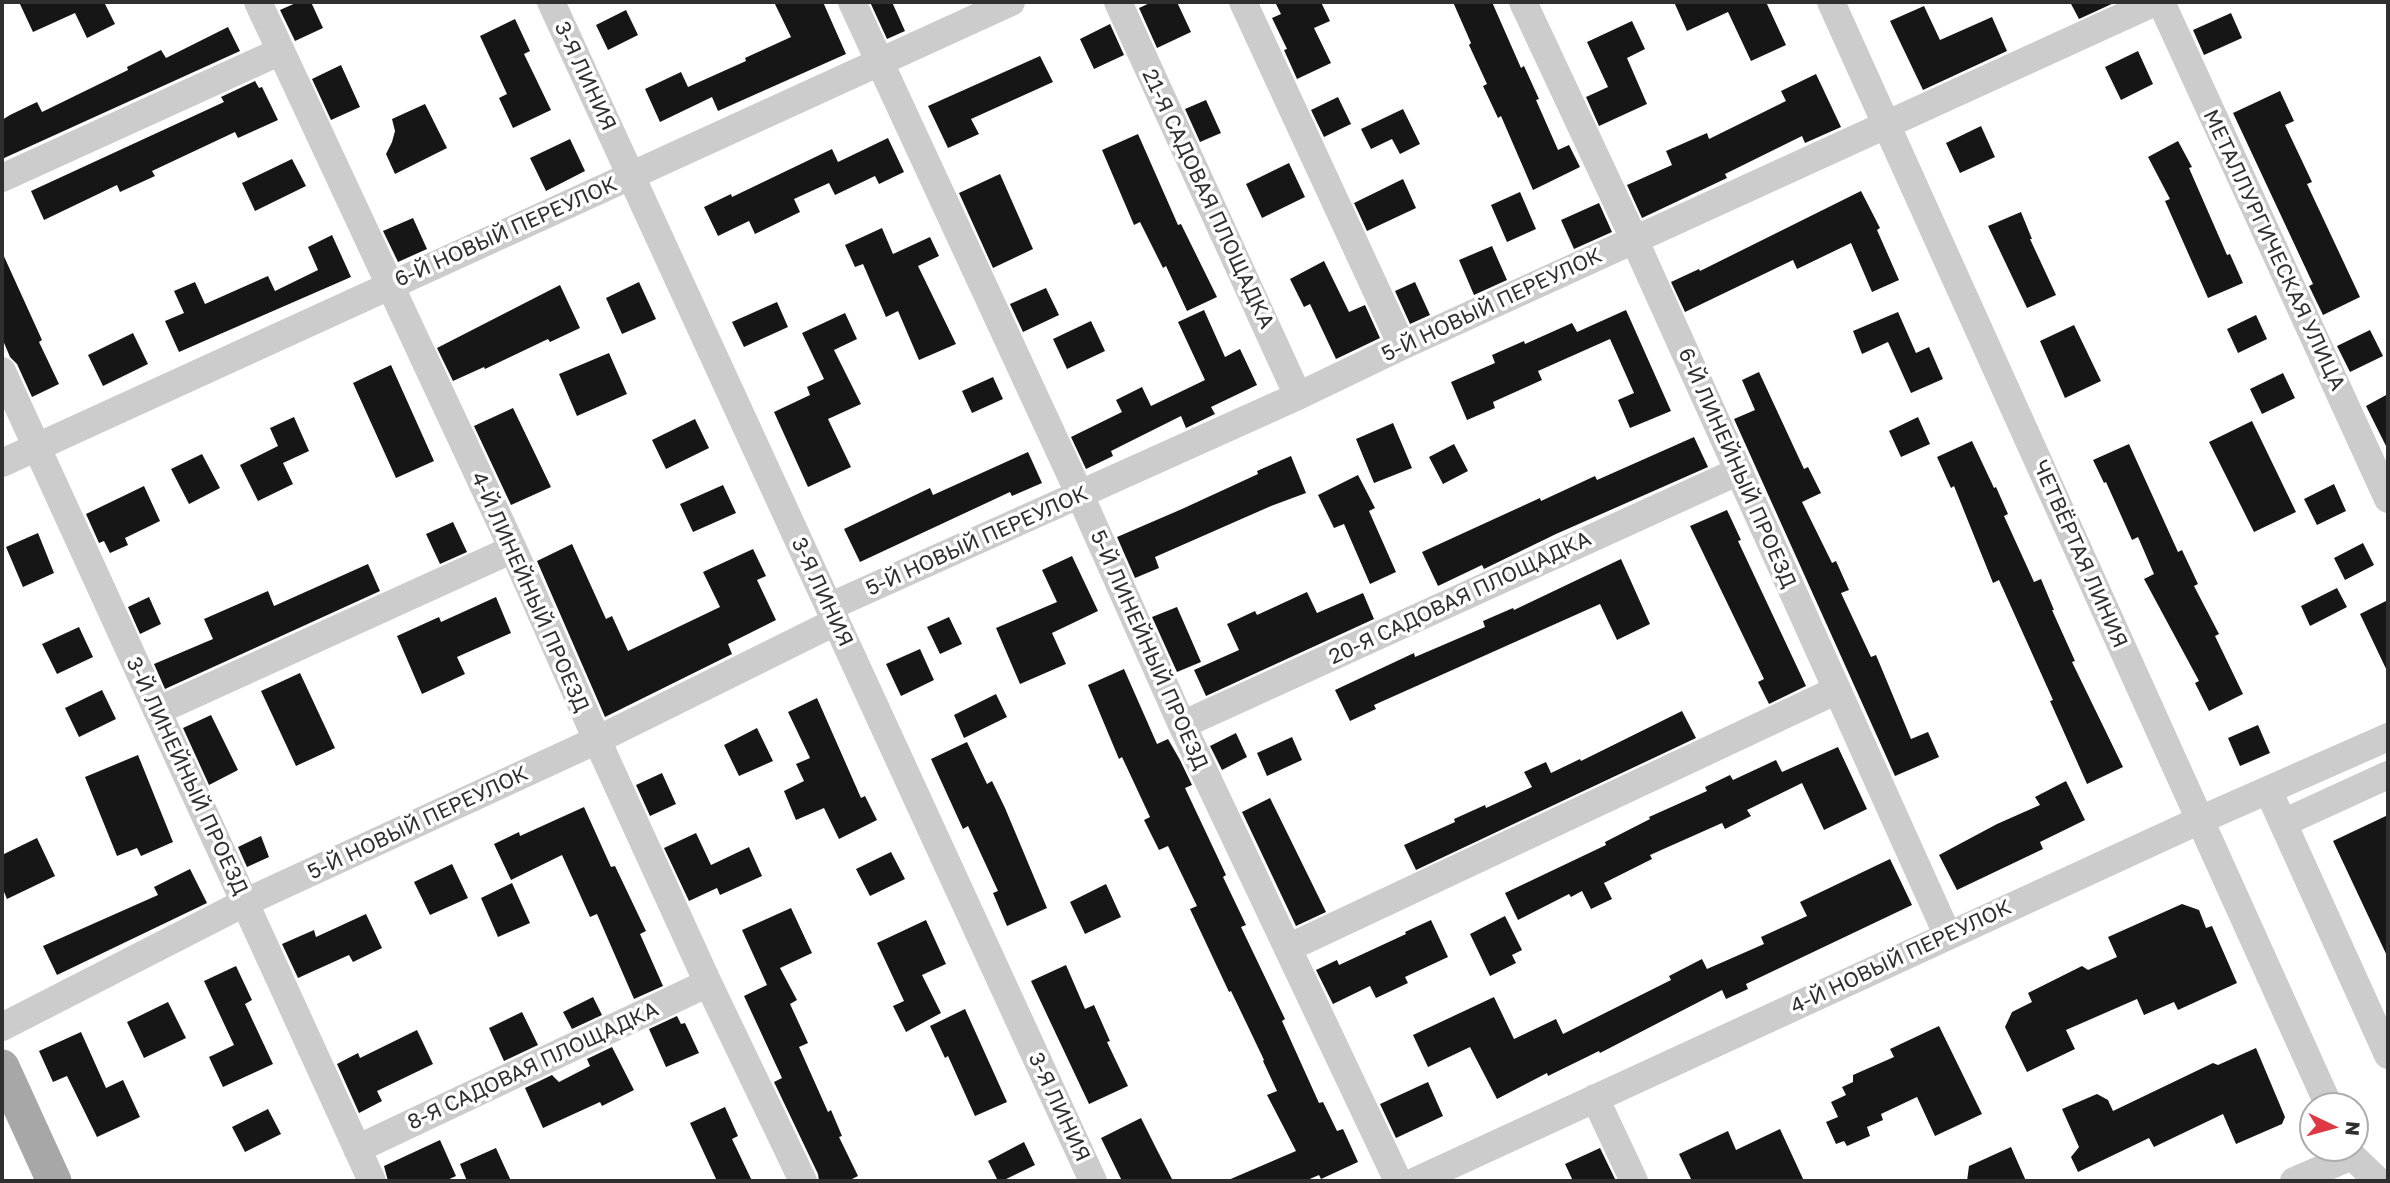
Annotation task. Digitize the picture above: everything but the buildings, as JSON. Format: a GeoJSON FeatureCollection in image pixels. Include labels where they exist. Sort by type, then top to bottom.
{"type":"FeatureCollection","features":[{"type":"Feature","properties":{"kind":"main road"},"geometry":{"type":"LineString","coordinates":[[2,1067],[54,1181]]}},
{"type":"Feature","properties":{"kind":"street","name":"4-Й ЛИНЕЙНЫЙ ПРОЕЗД"},"geometry":{"type":"LineString","coordinates":[[258,2],[513,549],[793,1178]]}},
{"type":"Feature","properties":{"kind":"street","name":"3-Я ЛИНИЯ"},"geometry":{"type":"LineString","coordinates":[[551,2],[1093,1181]]}},
{"type":"Feature","properties":{"kind":"street","name":"5-Й ЛИНЕЙНЫЙ ПРОЕЗД"},"geometry":{"type":"LineString","coordinates":[[852,2],[1080,495],[1182,724],[1398,1181]]}},
{"type":"Feature","properties":{"kind":"street","name":"6-Й НОВЫЙ ПЕРЕУЛОК"},"geometry":{"type":"LineString","coordinates":[[2,463],[1011,2]]}},
{"type":"Feature","properties":{"kind":"street","name":"21-Я САДОВАЯ ПЛОЩАДКА"},"geometry":{"type":"LineString","coordinates":[[1118,2],[1298,397]]}},
{"type":"Feature","properties":{"kind":"street"},"geometry":{"type":"LineString","coordinates":[[1242,2],[1402,346]]}},
{"type":"Feature","properties":{"kind":"street","name":"6-Й ЛИНЕЙНЫЙ ПРОЕЗД"},"geometry":{"type":"LineString","coordinates":[[1523,2],[1634,239],[1948,936]]}},
{"type":"Feature","properties":{"kind":"street","name":"ЧЕТВЁРТАЯ ЛИНИЯ"},"geometry":{"type":"LineString","coordinates":[[1831,2],[2323,1092]]}},
{"type":"Feature","properties":{"kind":"street","name":"5-Й НОВЫЙ ПЕРЕУЛОК"},"geometry":{"type":"LineString","coordinates":[[2,1027],[244,903],[597,740],[832,614],[1080,495],[2155,2]]}},
{"type":"Feature","properties":{"kind":"street","name":"МЕТАЛЛУРГИЧЕСКАЯ УЛИЦА"},"geometry":{"type":"LineString","coordinates":[[2161,2],[2388,499]]}},
{"type":"Feature","properties":{"kind":"street"},"geometry":{"type":"LineString","coordinates":[[2,178],[281,51]]}},
{"type":"Feature","properties":{"kind":"street","name":"3-Й ЛИНЕЙНЫЙ ПРОЕЗД"},"geometry":{"type":"LineString","coordinates":[[2,371],[372,1181]]}},
{"type":"Feature","properties":{"kind":"street","name":"20-Я САДОВАЯ ПЛОЩАДКА"},"geometry":{"type":"LineString","coordinates":[[1182,724],[1739,471]]}},
{"type":"Feature","properties":{"kind":"street"},"geometry":{"type":"LineString","coordinates":[[157,711],[513,549]]}},
{"type":"Feature","properties":{"kind":"street"},"geometry":{"type":"LineString","coordinates":[[1288,948],[1837,690]]}},
{"type":"Feature","properties":{"kind":"street","name":"4-Й НОВЫЙ ПЕРЕУЛОК"},"geometry":{"type":"LineString","coordinates":[[1416,1181],[2200,820],[2388,737]]}},
{"type":"Feature","properties":{"kind":"street"},"geometry":{"type":"LineString","coordinates":[[2283,823],[2388,775]]}},
{"type":"Feature","properties":{"kind":"street"},"geometry":{"type":"LineString","coordinates":[[2268,790],[2388,1055]]}},
{"type":"Feature","properties":{"kind":"street","name":"8-Я САДОВАЯ ПЛОЩАДКА"},"geometry":{"type":"LineString","coordinates":[[357,1149],[708,983]]}},
{"type":"Feature","properties":{"kind":"street"},"geometry":{"type":"LineString","coordinates":[[1595,1098],[1634,1181]]}},
{"type":"Feature","properties":{"kind":"street"},"geometry":{"type":"LineString","coordinates":[[2294,1181],[2331,1162]]}},
{"type":"Feature","properties":{"kind":"street"},"geometry":{"type":"LineString","coordinates":[[2360,1162],[2378,1181]]}}]}
